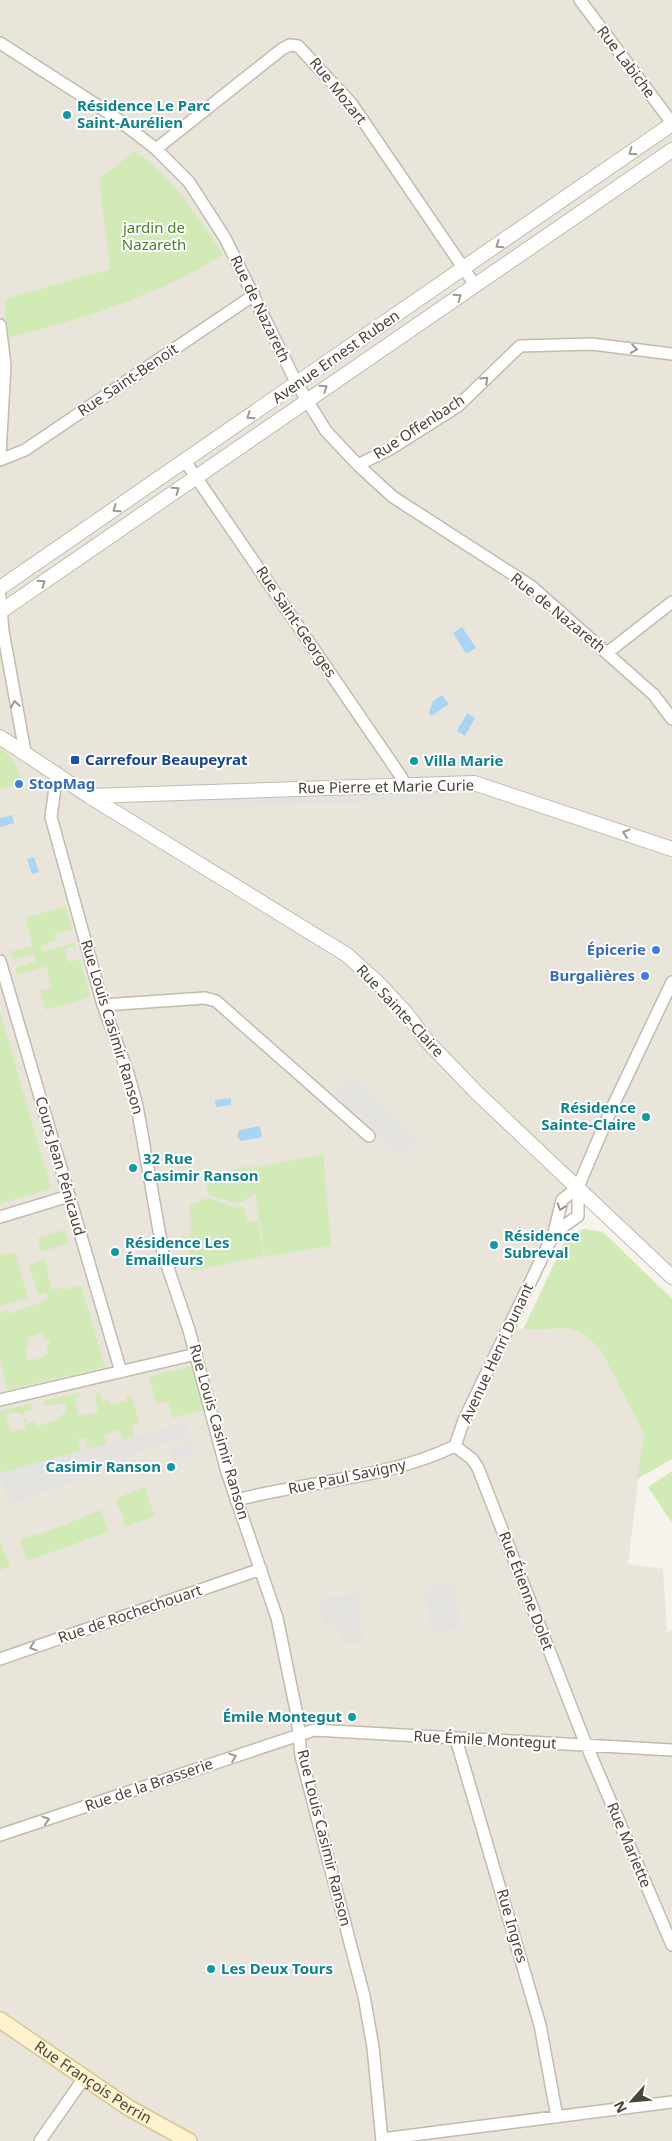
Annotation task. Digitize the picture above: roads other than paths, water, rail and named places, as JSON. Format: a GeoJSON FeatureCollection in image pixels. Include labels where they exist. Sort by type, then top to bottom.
{"type":"FeatureCollection","features":[{"type":"Feature","properties":{"kind":"main road","name":"Rue François Perrin"},"geometry":{"type":"LineString","coordinates":[[0,2020],[129,2108],[189,2141]]}},
{"type":"Feature","properties":{"kind":"street","name":"Rue Labiche"},"geometry":{"type":"LineString","coordinates":[[580,0],[672,124]]}},
{"type":"Feature","properties":{"kind":"street","name":"Rue de Nazareth"},"geometry":{"type":"LineString","coordinates":[[0,43],[81,94],[156,150],[189,182],[225,238],[296,384],[326,431],[358,465],[393,497],[531,586],[654,695],[672,719]]}},
{"type":"Feature","properties":{"kind":"street","name":"Rue Mozart"},"geometry":{"type":"LineString","coordinates":[[156,150],[282,49],[290,45],[298,46],[351,102],[463,270],[475,285]]}},
{"type":"Feature","properties":{"kind":"street","name":"Avenue Ernest Ruben"},"geometry":{"type":"LineString","coordinates":[[0,588],[672,124]]}},
{"type":"Feature","properties":{"kind":"street","name":"Avenue Ernest Ruben"},"geometry":{"type":"LineString","coordinates":[[1,612],[672,150]]}},
{"type":"Feature","properties":{"kind":"street","name":"Rue Saint-Benoit"},"geometry":{"type":"LineString","coordinates":[[0,460],[25,450],[254,295]]}},
{"type":"Feature","properties":{"kind":"street"},"geometry":{"type":"LineString","coordinates":[[0,325],[5,365],[0,455]]}},
{"type":"Feature","properties":{"kind":"street","name":"Rue Offenbach"},"geometry":{"type":"LineString","coordinates":[[358,465],[390,448],[458,406],[520,346],[592,344],[672,354]]}},
{"type":"Feature","properties":{"kind":"street","name":"Rue Saint-Georges"},"geometry":{"type":"LineString","coordinates":[[185,461],[402,778],[402,785]]}},
{"type":"Feature","properties":{"kind":"street"},"geometry":{"type":"LineString","coordinates":[[0,597],[8,660],[25,752]]}},
{"type":"Feature","properties":{"kind":"street"},"geometry":{"type":"LineString","coordinates":[[607,653],[672,602]]}},
{"type":"Feature","properties":{"kind":"street"},"geometry":{"type":"LineString","coordinates":[[0,737],[89,796]]}},
{"type":"Feature","properties":{"kind":"street","name":"Rue Louis Casimir Ranson"},"geometry":{"type":"LineString","coordinates":[[57,773],[51,817],[103,1005],[130,1081],[145,1145],[163,1253],[196,1354],[236,1500],[261,1569],[283,1645],[301,1756],[364,1996],[373,2047],[382,2140]]}},
{"type":"Feature","properties":{"kind":"street","name":"Rue Pierre et Marie Curie"},"geometry":{"type":"LineString","coordinates":[[89,796],[474,783],[672,849]]}},
{"type":"Feature","properties":{"kind":"street","name":"Rue Sainte-Claire"},"geometry":{"type":"LineString","coordinates":[[89,796],[347,955],[380,985],[405,1012],[428,1042],[477,1093],[672,1277]]}},
{"type":"Feature","properties":{"kind":"street","name":"Cours Jean Pénicaud"},"geometry":{"type":"LineString","coordinates":[[0,961],[121,1372]]}},
{"type":"Feature","properties":{"kind":"street"},"geometry":{"type":"LineString","coordinates":[[578,1187],[614,1103],[672,982]]}},
{"type":"Feature","properties":{"kind":"street"},"geometry":{"type":"LineString","coordinates":[[103,1005],[205,998],[216,1001],[369,1136]]}},
{"type":"Feature","properties":{"kind":"street","name":"Avenue Henri Dunant"},"geometry":{"type":"LineString","coordinates":[[554,1233],[578,1216],[578,1187]]}},
{"type":"Feature","properties":{"kind":"street","name":"Avenue Henri Dunant"},"geometry":{"type":"LineString","coordinates":[[455,1446],[464,1420],[554,1233],[562,1200],[578,1187]]}},
{"type":"Feature","properties":{"kind":"street"},"geometry":{"type":"LineString","coordinates":[[0,1217],[69,1196]]}},
{"type":"Feature","properties":{"kind":"street"},"geometry":{"type":"LineString","coordinates":[[0,1400],[196,1354]]}},
{"type":"Feature","properties":{"kind":"street","name":"Rue Paul Savigny"},"geometry":{"type":"LineString","coordinates":[[236,1500],[396,1468],[423,1461],[455,1446]]}},
{"type":"Feature","properties":{"kind":"street","name":"Rue Étienne Dolet"},"geometry":{"type":"LineString","coordinates":[[455,1446],[472,1459],[478,1468],[586,1745]]}},
{"type":"Feature","properties":{"kind":"street","name":"Rue de Rochechouart"},"geometry":{"type":"LineString","coordinates":[[0,1659],[261,1569]]}},
{"type":"Feature","properties":{"kind":"street","name":"Rue Émile Montegut"},"geometry":{"type":"LineString","coordinates":[[298,1735],[314,1730],[672,1750]]}},
{"type":"Feature","properties":{"kind":"street","name":"Rue de la Brasserie"},"geometry":{"type":"LineString","coordinates":[[0,1835],[298,1735]]}},
{"type":"Feature","properties":{"kind":"street","name":"Rue Ingres"},"geometry":{"type":"LineString","coordinates":[[456,1739],[540,2025],[557,2117]]}},
{"type":"Feature","properties":{"kind":"street","name":"Rue Mariette"},"geometry":{"type":"LineString","coordinates":[[586,1745],[672,1945]]}},
{"type":"Feature","properties":{"kind":"street"},"geometry":{"type":"LineString","coordinates":[[40,2141],[84,2078]]}},
{"type":"Feature","properties":{"kind":"street"},"geometry":{"type":"LineString","coordinates":[[382,2140],[672,2102]]}},
{"type":"Feature","properties":{"kind":"water"},"geometry":{"type":"Polygon","coordinates":[[[462,627],[476,648],[466,654],[453,633],[462,627]]]}},
{"type":"Feature","properties":{"kind":"water"},"geometry":{"type":"Polygon","coordinates":[[[442,695],[449,704],[431,716],[429,712],[433,701],[442,695]]]}},
{"type":"Feature","properties":{"kind":"water"},"geometry":{"type":"Polygon","coordinates":[[[467,713],[475,718],[465,736],[457,731],[467,713]]]}},
{"type":"Feature","properties":{"kind":"water"},"geometry":{"type":"Polygon","coordinates":[[[12,815],[14,823],[0,827],[0,818],[12,815]]]}},
{"type":"Feature","properties":{"kind":"water"},"geometry":{"type":"Polygon","coordinates":[[[34,857],[39,872],[32,874],[27,859],[34,857]]]}},
{"type":"Feature","properties":{"kind":"water"},"geometry":{"type":"Polygon","coordinates":[[[231,1098],[231,1105],[216,1107],[215,1100],[231,1098]]]}},
{"type":"Feature","properties":{"kind":"water"},"geometry":{"type":"Polygon","coordinates":[[[260,1126],[262,1137],[241,1141],[237,1137],[239,1130],[260,1126]]]}},
{"type":"Feature","properties":{"kind":"place","name":"Résidence Le Parc Saint-Aurélien"},"geometry":{"type":"Point","coordinates":[67,115]}},
{"type":"Feature","properties":{"kind":"place","name":"Carrefour Beaupeyrat"},"geometry":{"type":"Point","coordinates":[75,760]}},
{"type":"Feature","properties":{"kind":"place","name":"Villa Marie"},"geometry":{"type":"Point","coordinates":[414,761]}},
{"type":"Feature","properties":{"kind":"place","name":"StopMag"},"geometry":{"type":"Point","coordinates":[19,784]}},
{"type":"Feature","properties":{"kind":"place","name":"Épicerie"},"geometry":{"type":"Point","coordinates":[656,950]}},
{"type":"Feature","properties":{"kind":"place","name":"Burgalières"},"geometry":{"type":"Point","coordinates":[645,976]}},
{"type":"Feature","properties":{"kind":"place","name":"Résidence Sainte-Claire"},"geometry":{"type":"Point","coordinates":[646,1117]}},
{"type":"Feature","properties":{"kind":"place","name":"32 Rue Casimir Ranson"},"geometry":{"type":"Point","coordinates":[133,1168]}},
{"type":"Feature","properties":{"kind":"place","name":"Résidence Subreval"},"geometry":{"type":"Point","coordinates":[494,1245]}},
{"type":"Feature","properties":{"kind":"place","name":"Résidence Les Émailleurs"},"geometry":{"type":"Point","coordinates":[115,1252]}},
{"type":"Feature","properties":{"kind":"place","name":"Casimir Ranson"},"geometry":{"type":"Point","coordinates":[171,1467]}},
{"type":"Feature","properties":{"kind":"place","name":"Émile Montegut"},"geometry":{"type":"Point","coordinates":[352,1717]}},
{"type":"Feature","properties":{"kind":"place","name":"Les Deux Tours"},"geometry":{"type":"Point","coordinates":[211,1969]}},
{"type":"Feature","properties":{"kind":"park label","name":"jardin de Nazareth"},"geometry":{"type":"Point","coordinates":[154,236]}}]}
